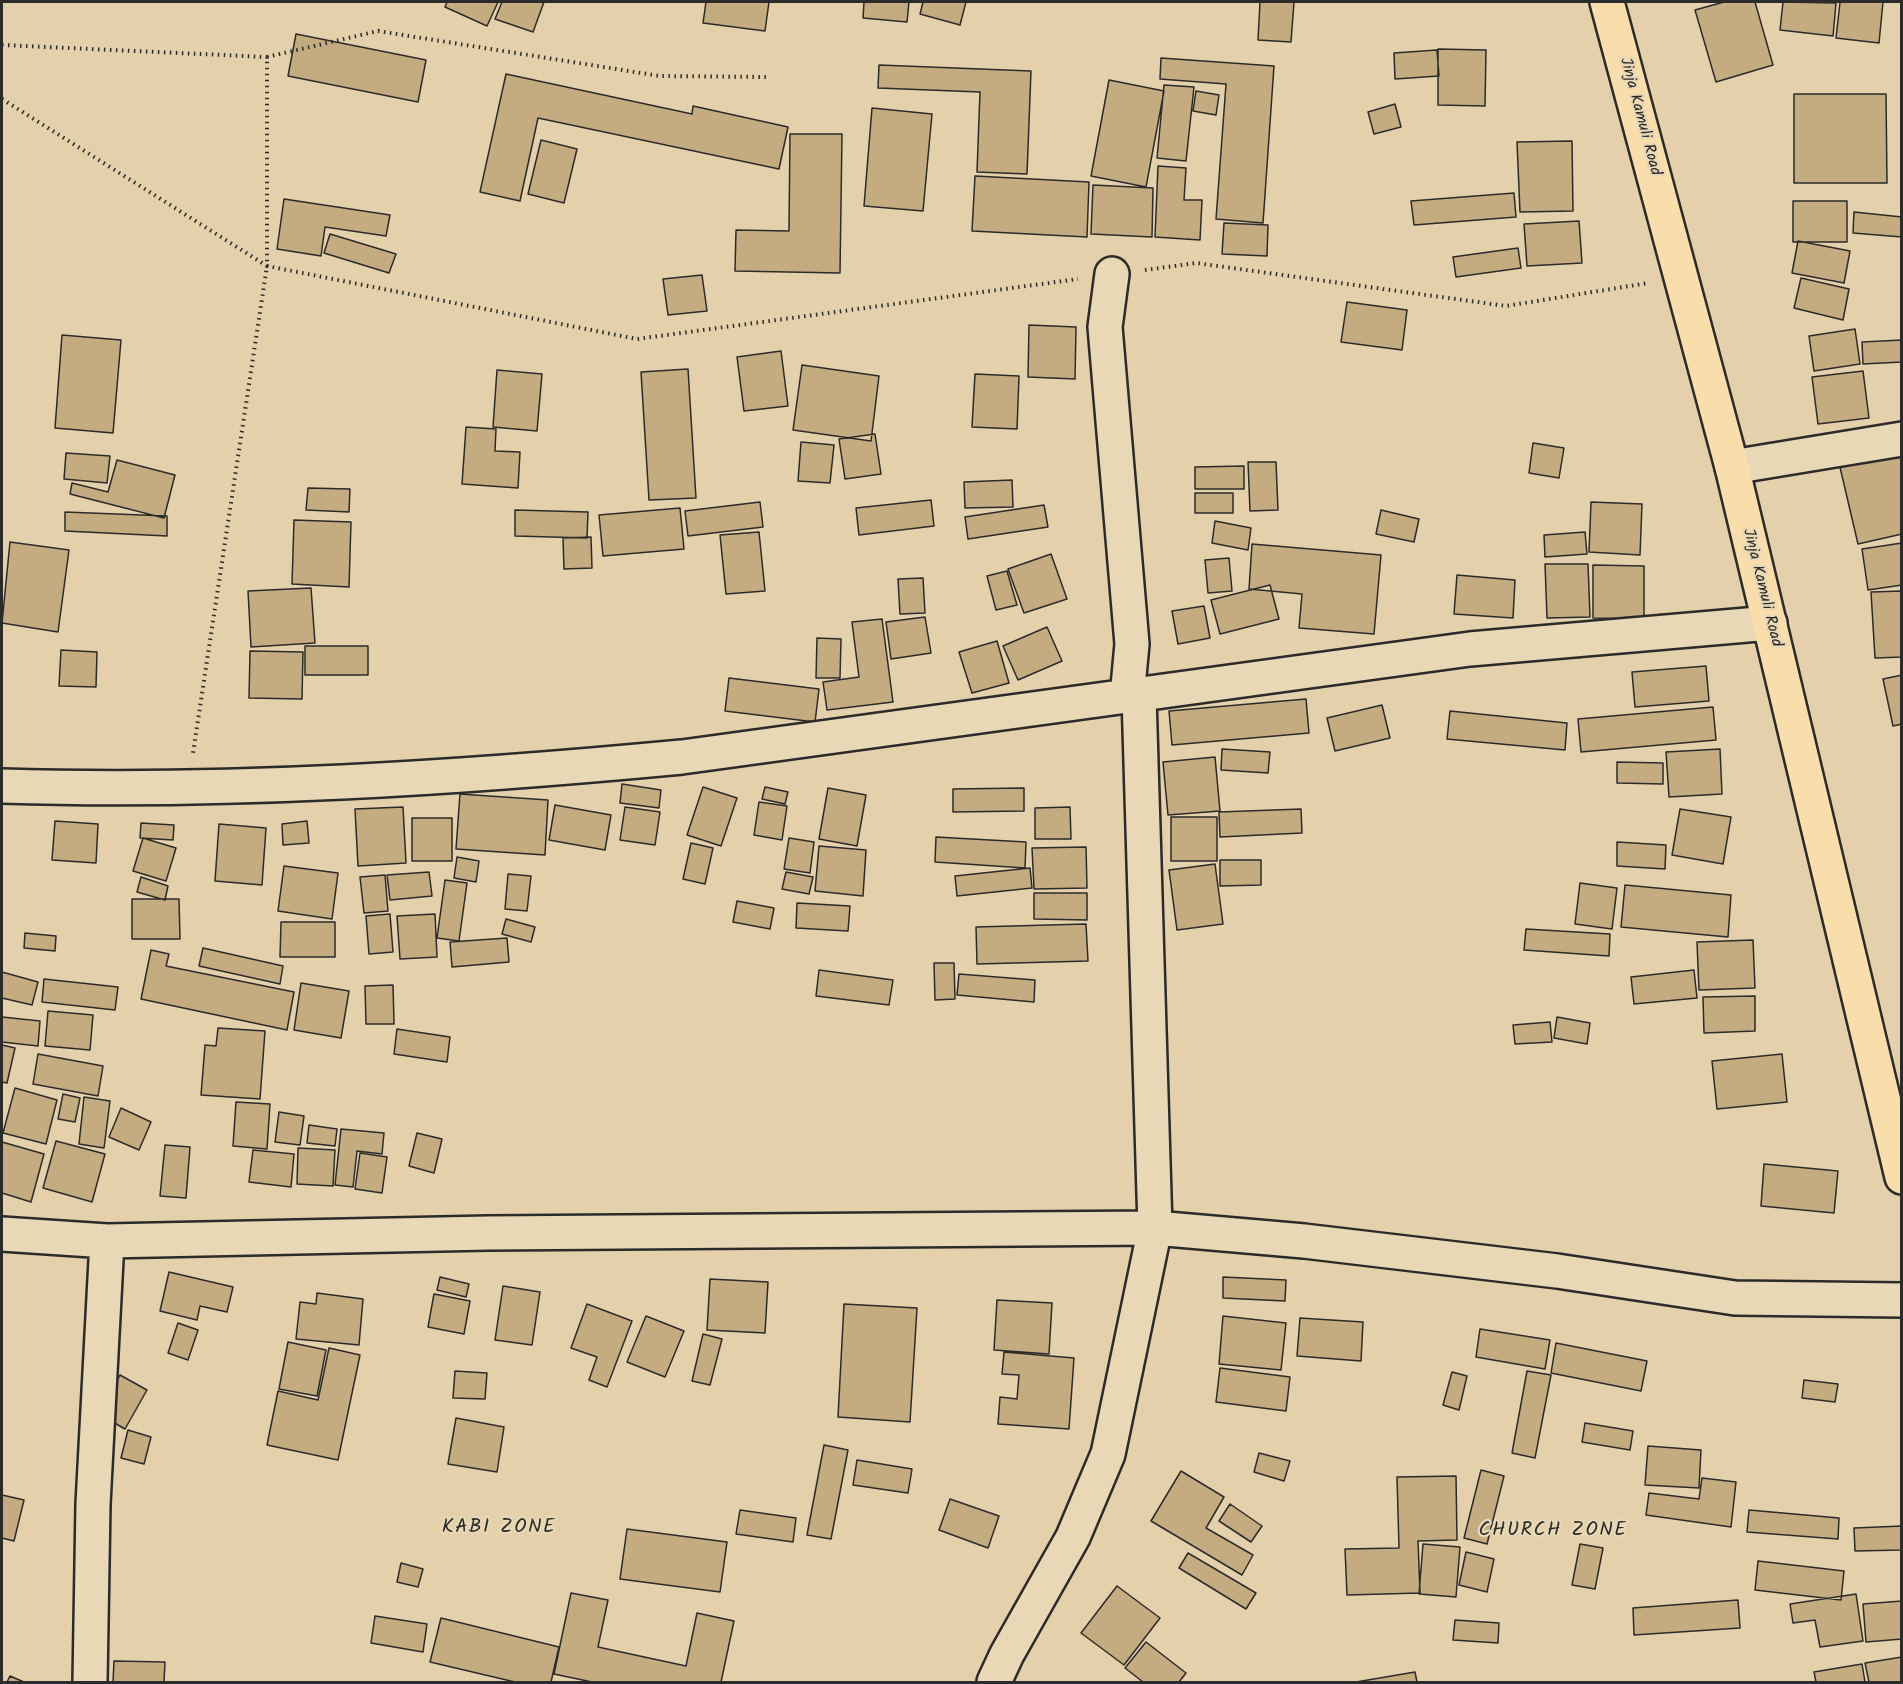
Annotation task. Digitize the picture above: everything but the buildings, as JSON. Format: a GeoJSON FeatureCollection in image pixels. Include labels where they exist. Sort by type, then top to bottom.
{"type":"FeatureCollection","features":[{"type":"Feature","properties":{"kind":"main road","name":"Jinja Kamuli Road"},"geometry":{"type":"LineString","coordinates":[[1607,2],[1731,467],[1902,1177]]}},
{"type":"Feature","properties":{"kind":"street"},"geometry":{"type":"LineString","coordinates":[[994,1683],[1007,1654],[1073,1537],[1108,1454],[1155,1228],[1132,644],[1105,327],[1112,274]]}},
{"type":"Feature","properties":{"kind":"street"},"geometry":{"type":"LineString","coordinates":[[1731,467],[1902,439]]}},
{"type":"Feature","properties":{"kind":"street"},"geometry":{"type":"LineString","coordinates":[[2,786],[188,789],[585,766],[682,757],[1470,650],[1770,623]]}},
{"type":"Feature","properties":{"kind":"street"},"geometry":{"type":"LineString","coordinates":[[2,1234],[106,1240],[488,1233],[1155,1228],[1304,1240],[1557,1271],[1735,1298],[1902,1300]]}},
{"type":"Feature","properties":{"kind":"street"},"geometry":{"type":"LineString","coordinates":[[90,1683],[93,1504],[106,1240]]}},
{"type":"Feature","properties":{"kind":"path"},"geometry":{"type":"LineString","coordinates":[[2,45],[267,57],[378,31],[660,76],[768,77]]}},
{"type":"Feature","properties":{"kind":"path"},"geometry":{"type":"LineString","coordinates":[[188,789],[267,266],[267,57]]}},
{"type":"Feature","properties":{"kind":"path"},"geometry":{"type":"LineString","coordinates":[[2,99],[267,266],[637,339],[1196,263],[1506,306],[1681,277]]}},
{"type":"Feature","properties":{"kind":"district","name":"KABI ZONE"},"geometry":{"type":"Point","coordinates":[499,1529]}},
{"type":"Feature","properties":{"kind":"district","name":"CHURCH ZONE"},"geometry":{"type":"Point","coordinates":[1553,1532]}}]}
